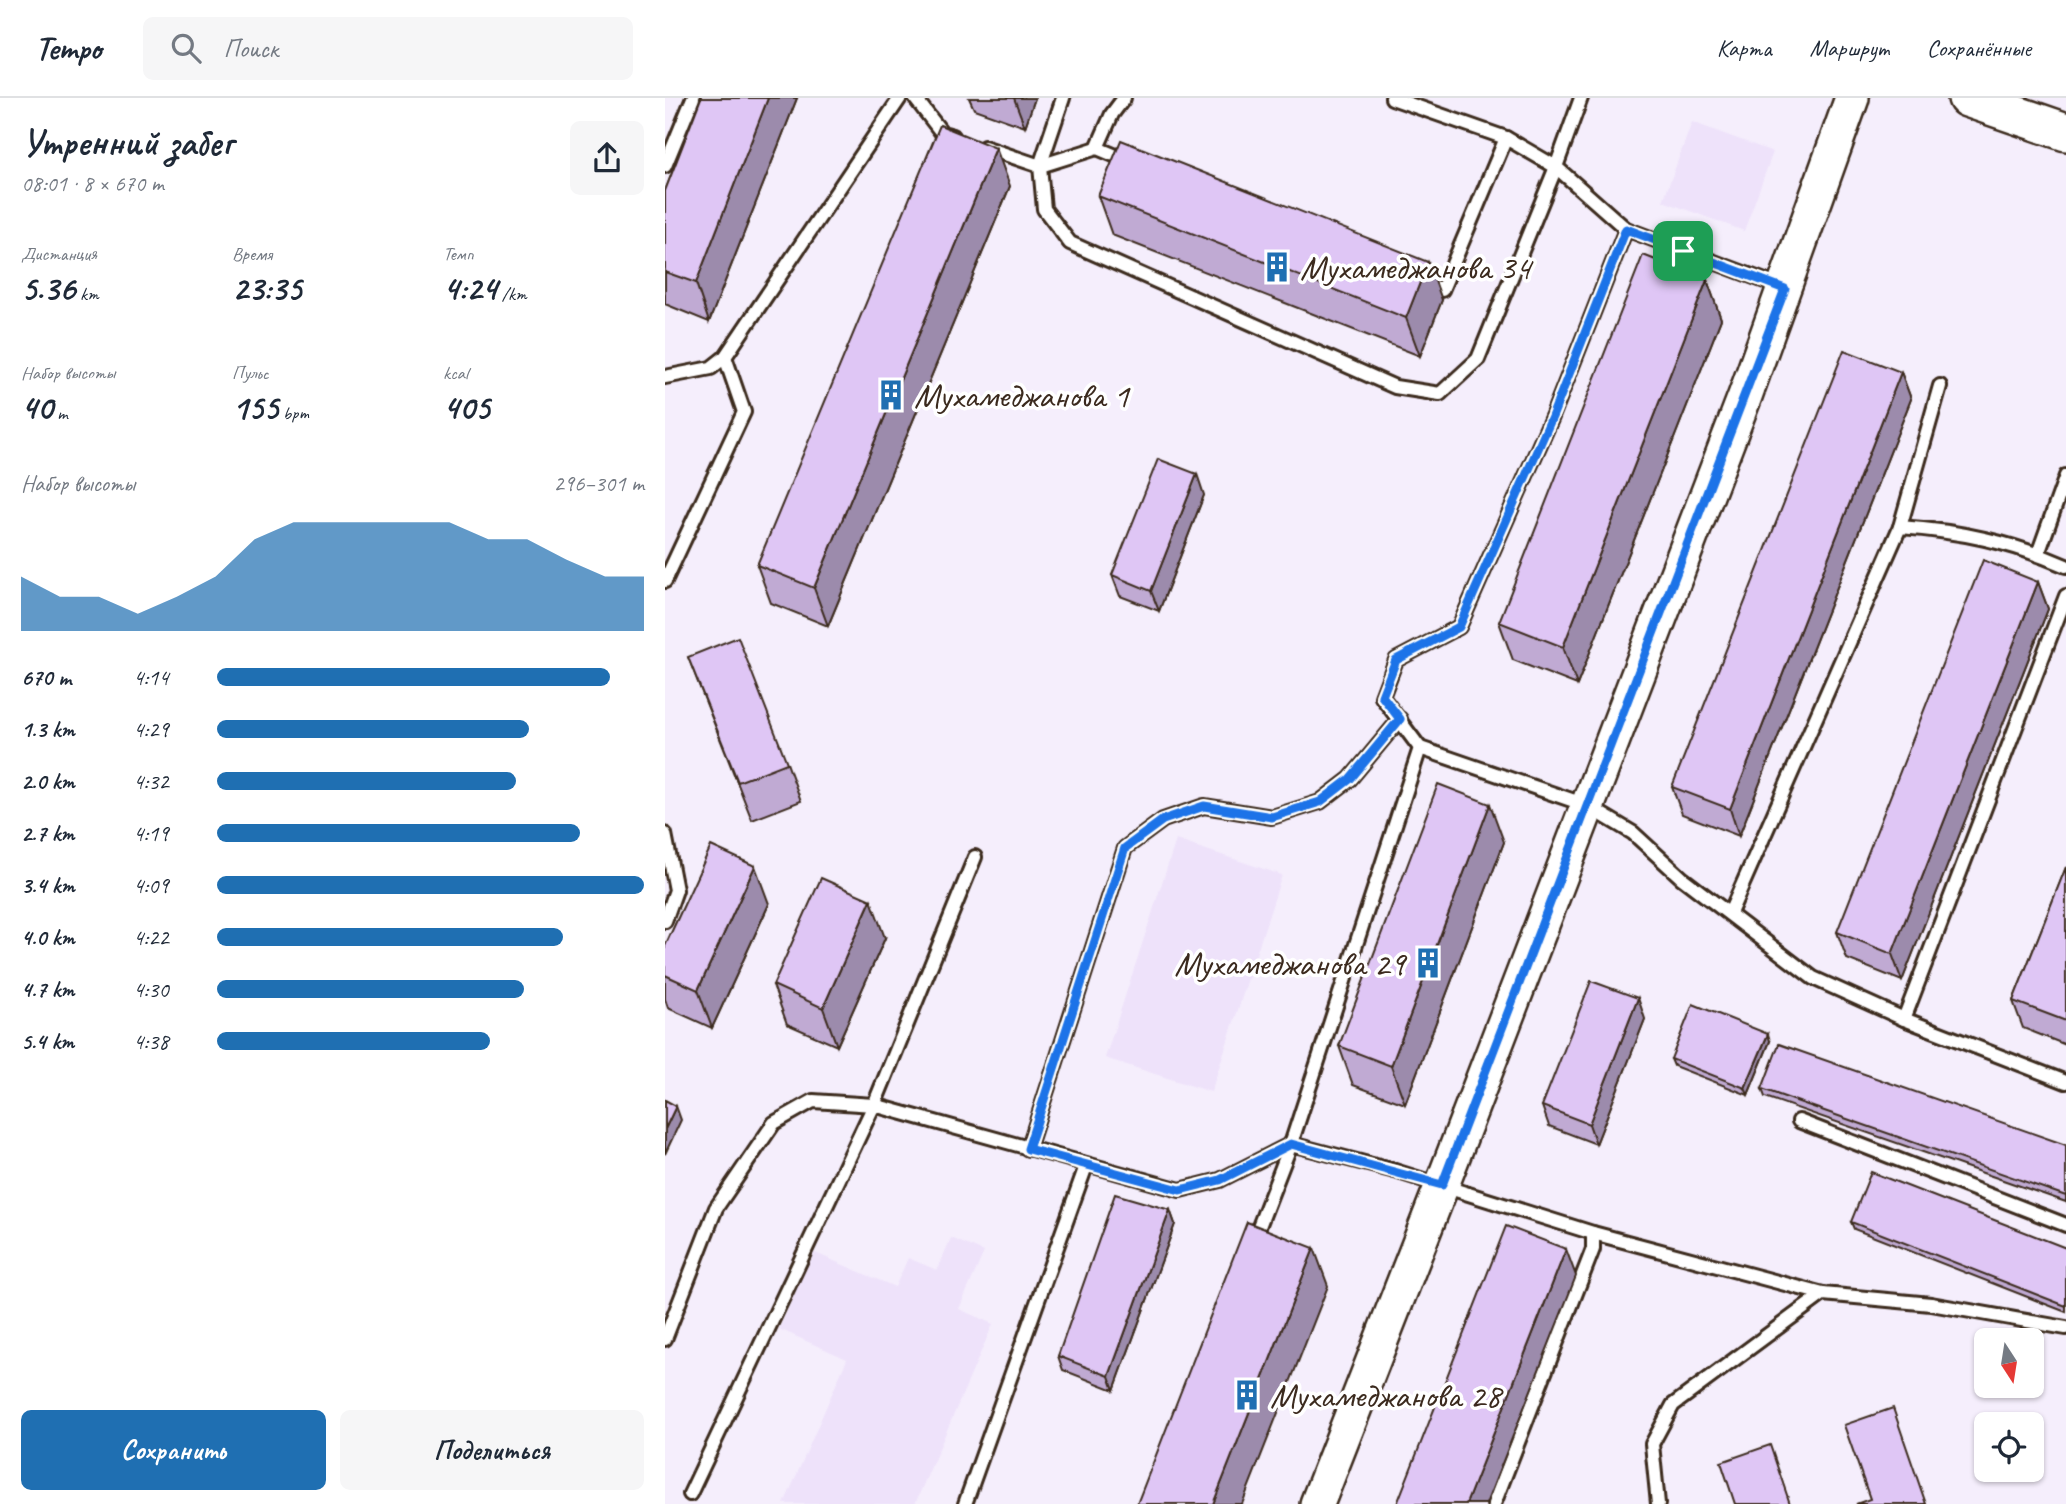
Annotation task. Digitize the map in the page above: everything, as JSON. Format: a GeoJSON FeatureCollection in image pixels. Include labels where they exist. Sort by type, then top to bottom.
{"type":"FeatureCollection","features":[{"type":"Feature","properties":{"kind":"main road"},"geometry":{"type":"LineString","coordinates":[[1966,98],[2066,132]]}},
{"type":"Feature","properties":{"kind":"street"},"geometry":{"type":"LineString","coordinates":[[1317,1504],[1785,289],[1852,98]]}},
{"type":"Feature","properties":{"kind":"lane"},"geometry":{"type":"LineString","coordinates":[[665,166],[693,98]]}},
{"type":"Feature","properties":{"kind":"lane"},"geometry":{"type":"LineString","coordinates":[[665,377],[711,369],[725,357],[900,98]]}},
{"type":"Feature","properties":{"kind":"lane"},"geometry":{"type":"LineString","coordinates":[[915,98],[942,132],[1040,166],[1097,148],[1135,164]]}},
{"type":"Feature","properties":{"kind":"lane"},"geometry":{"type":"LineString","coordinates":[[1063,98],[1040,166],[1044,209],[1070,243],[1395,387],[1440,394],[1478,359],[1581,98]]}},
{"type":"Feature","properties":{"kind":"lane"},"geometry":{"type":"LineString","coordinates":[[1097,148],[1112,114],[1124,98]]}},
{"type":"Feature","properties":{"kind":"lane"},"geometry":{"type":"LineString","coordinates":[[1392,98],[1506,138],[1556,167],[1626,229],[1785,289]]}},
{"type":"Feature","properties":{"kind":"lane"},"geometry":{"type":"LineString","coordinates":[[1416,279],[1442,290],[1506,138]]}},
{"type":"Feature","properties":{"kind":"lane"},"geometry":{"type":"LineString","coordinates":[[1626,229],[1552,417],[1459,627],[1396,660],[1382,696],[1420,748],[1586,805],[1633,833],[1682,878],[1813,978],[1904,1019],[2066,1082]]}},
{"type":"Feature","properties":{"kind":"lane"},"geometry":{"type":"LineString","coordinates":[[665,581],[744,412],[725,357]]}},
{"type":"Feature","properties":{"kind":"lane"},"geometry":{"type":"LineString","coordinates":[[1730,913],[1900,527],[1940,386]]}},
{"type":"Feature","properties":{"kind":"lane"},"geometry":{"type":"LineString","coordinates":[[2038,554],[2066,476]]}},
{"type":"Feature","properties":{"kind":"lane"},"geometry":{"type":"LineString","coordinates":[[1900,527],[1955,531],[2038,554],[2066,566]]}},
{"type":"Feature","properties":{"kind":"lane"},"geometry":{"type":"LineString","coordinates":[[1904,1019],[2066,596]]}},
{"type":"Feature","properties":{"kind":"lane"},"geometry":{"type":"LineString","coordinates":[[1028,1149],[1125,848],[1163,820],[1204,806],[1272,817],[1320,802],[1350,779],[1400,719]]}},
{"type":"Feature","properties":{"kind":"lane"},"geometry":{"type":"LineString","coordinates":[[1246,1260],[1291,1144],[1420,748]]}},
{"type":"Feature","properties":{"kind":"lane"},"geometry":{"type":"LineString","coordinates":[[665,834],[676,890],[665,920]]}},
{"type":"Feature","properties":{"kind":"lane"},"geometry":{"type":"LineString","coordinates":[[690,1494],[874,1105],[975,857]]}},
{"type":"Feature","properties":{"kind":"lane"},"geometry":{"type":"LineString","coordinates":[[665,1339],[716,1208],[774,1123],[813,1101],[874,1105],[1180,1190],[1220,1180],[1291,1144],[1442,1185],[1593,1233],[1823,1294],[1931,1304],[2066,1328]]}},
{"type":"Feature","properties":{"kind":"lane"},"geometry":{"type":"LineString","coordinates":[[1799,1121],[2066,1225]]}},
{"type":"Feature","properties":{"kind":"lane"},"geometry":{"type":"LineString","coordinates":[[965,1504],[1086,1166]]}},
{"type":"Feature","properties":{"kind":"lane"},"geometry":{"type":"LineString","coordinates":[[1493,1504],[1593,1249],[1593,1233]]}},
{"type":"Feature","properties":{"kind":"lane"},"geometry":{"type":"LineString","coordinates":[[1658,1504],[1652,1444],[1673,1405],[1823,1294]]}},
{"type":"Feature","properties":{"kind":"shaded area"},"geometry":{"type":"Polygon","coordinates":[[[1692,122],[1773,152],[1744,231],[1663,201],[1692,122]]]}},
{"type":"Feature","properties":{"kind":"shaded area"},"geometry":{"type":"Polygon","coordinates":[[[1176,840],[1282,875],[1211,1092],[1105,1058],[1176,840]]]}},
{"type":"Feature","properties":{"kind":"shaded area"},"geometry":{"type":"Polygon","coordinates":[[[951,1238],[984,1252],[959,1309],[993,1324],[915,1504],[784,1504],[847,1359],[779,1329],[813,1252],[895,1287],[908,1258],[937,1270],[951,1238]]]}},
{"type":"Feature","properties":{"kind":"building"},"geometry":{"type":"Polygon","coordinates":[[[701,98],[768,98],[696,283],[665,272],[665,191],[701,98]]]}},
{"type":"Feature","properties":{"kind":"building"},"geometry":{"type":"Polygon","coordinates":[[[940,125],[996,148],[814,588],[757,565],[940,125]]]}},
{"type":"Feature","properties":{"kind":"building"},"geometry":{"type":"Polygon","coordinates":[[[1121,140],[1428,262],[1406,318],[1098,196],[1121,140]]]}},
{"type":"Feature","properties":{"kind":"building"},"geometry":{"type":"Polygon","coordinates":[[[1643,255],[1707,280],[1563,647],[1499,622],[1643,255]]]}},
{"type":"Feature","properties":{"kind":"building"},"geometry":{"type":"Polygon","coordinates":[[[1844,350],[1901,372],[1730,809],[1672,787],[1844,350]]]}},
{"type":"Feature","properties":{"kind":"building"},"geometry":{"type":"Polygon","coordinates":[[[1158,459],[1197,474],[1151,591],[1112,575],[1158,459]]]}},
{"type":"Feature","properties":{"kind":"building"},"geometry":{"type":"Polygon","coordinates":[[[1983,560],[2038,582],[1892,954],[1837,932],[1983,560]]]}},
{"type":"Feature","properties":{"kind":"building"},"geometry":{"type":"Polygon","coordinates":[[[738,637],[787,763],[738,782],[688,657],[738,637]]]}},
{"type":"Feature","properties":{"kind":"building"},"geometry":{"type":"Polygon","coordinates":[[[1438,784],[1490,804],[1391,1066],[1339,1046],[1438,784]]]}},
{"type":"Feature","properties":{"kind":"building"},"geometry":{"type":"Polygon","coordinates":[[[711,846],[755,866],[698,990],[665,975],[665,946],[711,846]]]}},
{"type":"Feature","properties":{"kind":"building"},"geometry":{"type":"Polygon","coordinates":[[[2066,867],[2066,1021],[2013,1001],[2066,867]]]}},
{"type":"Feature","properties":{"kind":"building"},"geometry":{"type":"Polygon","coordinates":[[[821,878],[871,900],[823,1008],[773,985],[821,878]]]}},
{"type":"Feature","properties":{"kind":"building"},"geometry":{"type":"Polygon","coordinates":[[[1591,981],[1638,998],[1589,1124],[1542,1106],[1591,981]]]}},
{"type":"Feature","properties":{"kind":"building"},"geometry":{"type":"Polygon","coordinates":[[[1693,1004],[1768,1034],[1745,1088],[1671,1059],[1693,1004]]]}},
{"type":"Feature","properties":{"kind":"building"},"geometry":{"type":"Polygon","coordinates":[[[1779,1044],[2066,1145],[2066,1196],[1762,1089],[1779,1044]]]}},
{"type":"Feature","properties":{"kind":"building"},"geometry":{"type":"Polygon","coordinates":[[[665,1100],[676,1106],[665,1129],[665,1100]]]}},
{"type":"Feature","properties":{"kind":"building"},"geometry":{"type":"Polygon","coordinates":[[[1871,1172],[2066,1248],[2066,1306],[1851,1222],[1871,1172]]]}},
{"type":"Feature","properties":{"kind":"building"},"geometry":{"type":"Polygon","coordinates":[[[1115,1194],[1170,1210],[1109,1376],[1058,1356],[1115,1194]]]}},
{"type":"Feature","properties":{"kind":"building"},"geometry":{"type":"Polygon","coordinates":[[[1247,1222],[1314,1248],[1213,1504],[1137,1504],[1247,1222]]]}},
{"type":"Feature","properties":{"kind":"building"},"geometry":{"type":"Polygon","coordinates":[[[1506,1226],[1566,1249],[1466,1504],[1397,1504],[1506,1226]]]}},
{"type":"Feature","properties":{"kind":"building"},"geometry":{"type":"Polygon","coordinates":[[[1893,1408],[1926,1504],[1856,1504],[1870,1499],[1844,1425],[1893,1408]]]}},
{"type":"Feature","properties":{"kind":"building"},"geometry":{"type":"Polygon","coordinates":[[[1770,1445],[1790,1504],[1735,1504],[1721,1462],[1770,1445]]]}},
{"type":"Feature","properties":{"kind":"place","name":"Мухамеджанова 34"},"geometry":{"type":"Point","coordinates":[1277,267]}},
{"type":"Feature","properties":{"kind":"place","name":"Мухамеджанова 1"},"geometry":{"type":"Point","coordinates":[891,395]}},
{"type":"Feature","properties":{"kind":"place","name":"Мухамеджанова 29"},"geometry":{"type":"Point","coordinates":[1428,963]}},
{"type":"Feature","properties":{"kind":"place","name":"Мухамеджанова 28"},"geometry":{"type":"Point","coordinates":[1247,1395]}},
{"type":"Feature","properties":{"kind":"route"},"geometry":{"type":"LineString","coordinates":[[1626,229],[1683,251],[1785,289],[1442,1185],[1291,1144],[1220,1180],[1180,1190],[1028,1149],[1125,848],[1163,820],[1204,806],[1272,817],[1320,802],[1350,779],[1400,719],[1382,696],[1396,660],[1459,627],[1552,417],[1626,229]]}}]}
